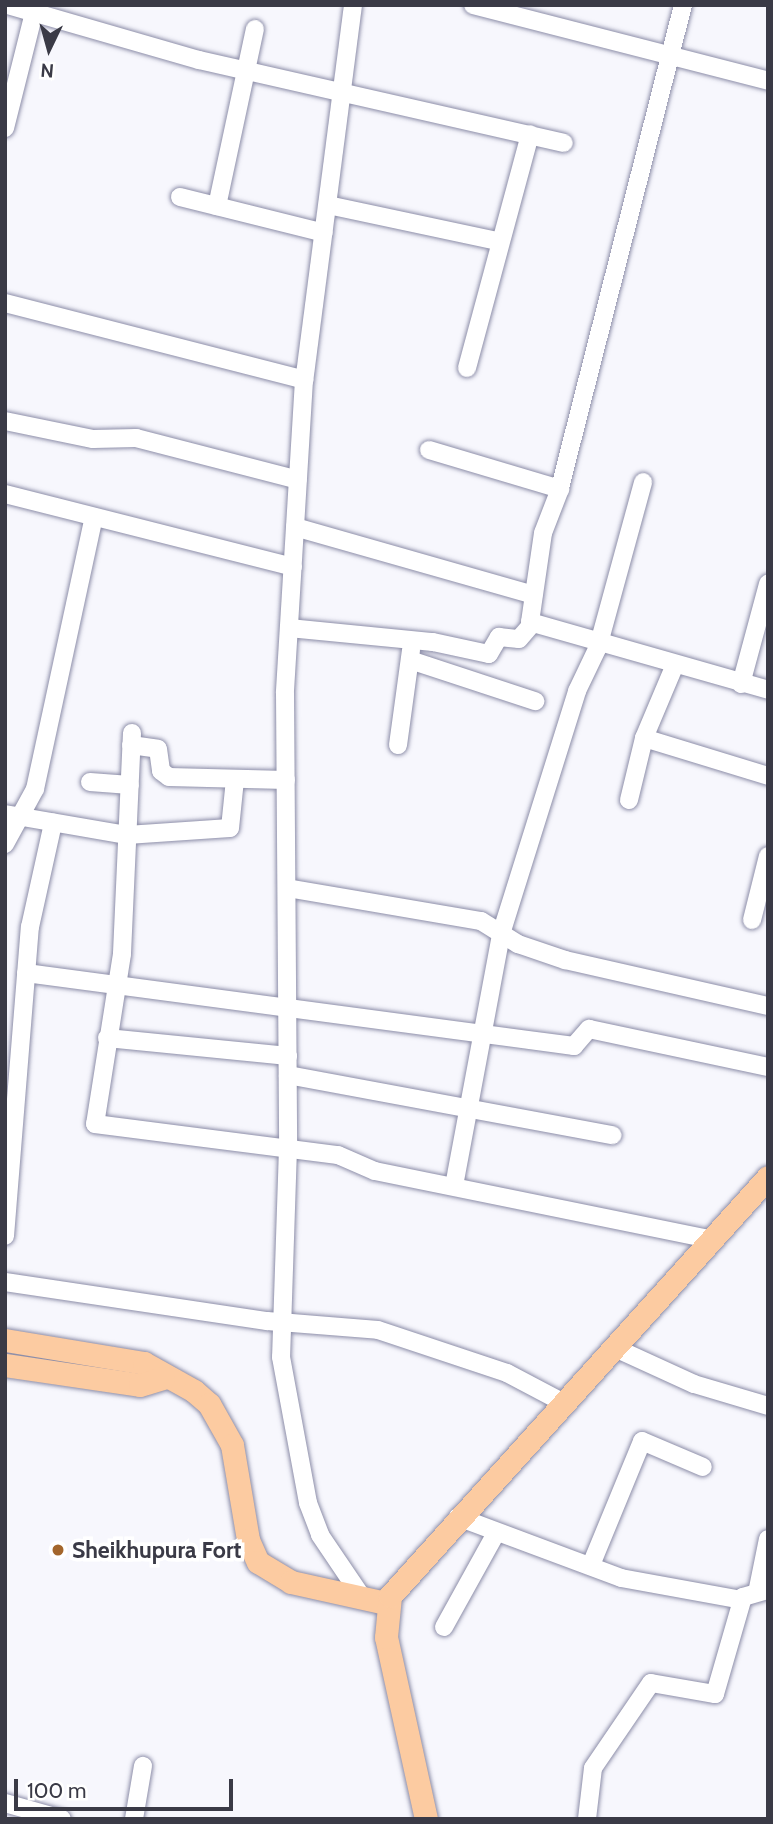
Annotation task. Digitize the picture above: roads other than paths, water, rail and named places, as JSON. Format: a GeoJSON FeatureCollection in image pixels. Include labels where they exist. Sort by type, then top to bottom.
{"type":"FeatureCollection","features":[{"type":"Feature","properties":{"kind":"main road"},"geometry":{"type":"LineString","coordinates":[[426,1819],[386,1637],[386,1603],[560,1401],[768,1177]]}},
{"type":"Feature","properties":{"kind":"main road"},"geometry":{"type":"LineString","coordinates":[[5,1340],[144,1363],[163,1378],[194,1391],[218,1419],[232,1445],[248,1539],[258,1562],[275,1576],[386,1603]]}},
{"type":"Feature","properties":{"kind":"main road"},"geometry":{"type":"LineString","coordinates":[[5,1365],[140,1385],[163,1378]]}},
{"type":"Feature","properties":{"kind":"street"},"geometry":{"type":"LineString","coordinates":[[8,5],[35,9],[246,71],[343,88],[564,143]]}},
{"type":"Feature","properties":{"kind":"street"},"geometry":{"type":"LineString","coordinates":[[353,5],[304,380],[289,628],[286,780],[288,1148],[282,1385],[308,1503],[320,1535],[362,1597]]}},
{"type":"Feature","properties":{"kind":"street"},"geometry":{"type":"LineString","coordinates":[[474,5],[768,81]]}},
{"type":"Feature","properties":{"kind":"street"},"geometry":{"type":"LineString","coordinates":[[289,628],[413,640],[489,654],[499,636],[517,640],[531,625],[543,533],[560,489],[683,5]]}},
{"type":"Feature","properties":{"kind":"street"},"geometry":{"type":"LineString","coordinates":[[5,128],[35,9]]}},
{"type":"Feature","properties":{"kind":"street"},"geometry":{"type":"LineString","coordinates":[[217,206],[256,29]]}},
{"type":"Feature","properties":{"kind":"street"},"geometry":{"type":"LineString","coordinates":[[467,368],[494,279],[497,241],[530,134]]}},
{"type":"Feature","properties":{"kind":"street"},"geometry":{"type":"LineString","coordinates":[[180,197],[324,233]]}},
{"type":"Feature","properties":{"kind":"street"},"geometry":{"type":"LineString","coordinates":[[328,205],[497,241]]}},
{"type":"Feature","properties":{"kind":"street"},"geometry":{"type":"LineString","coordinates":[[5,303],[304,380]]}},
{"type":"Feature","properties":{"kind":"street"},"geometry":{"type":"LineString","coordinates":[[5,421],[93,439],[136,438],[298,480]]}},
{"type":"Feature","properties":{"kind":"street"},"geometry":{"type":"LineString","coordinates":[[429,450],[560,489]]}},
{"type":"Feature","properties":{"kind":"street"},"geometry":{"type":"LineString","coordinates":[[454,1186],[466,1106],[501,934],[578,691],[598,647],[643,482]]}},
{"type":"Feature","properties":{"kind":"street"},"geometry":{"type":"LineString","coordinates":[[5,494],[293,567]]}},
{"type":"Feature","properties":{"kind":"street"},"geometry":{"type":"LineString","coordinates":[[5,844],[24,817],[94,517]]}},
{"type":"Feature","properties":{"kind":"street"},"geometry":{"type":"LineString","coordinates":[[295,527],[534,594]]}},
{"type":"Feature","properties":{"kind":"street"},"geometry":{"type":"LineString","coordinates":[[741,684],[768,584]]}},
{"type":"Feature","properties":{"kind":"street"},"geometry":{"type":"LineString","coordinates":[[531,625],[598,647],[768,690]]}},
{"type":"Feature","properties":{"kind":"street"},"geometry":{"type":"LineString","coordinates":[[398,745],[413,640]]}},
{"type":"Feature","properties":{"kind":"street"},"geometry":{"type":"LineString","coordinates":[[410,660],[535,701]]}},
{"type":"Feature","properties":{"kind":"street"},"geometry":{"type":"LineString","coordinates":[[629,800],[644,738],[674,667]]}},
{"type":"Feature","properties":{"kind":"street"},"geometry":{"type":"LineString","coordinates":[[644,738],[768,776]]}},
{"type":"Feature","properties":{"kind":"street"},"geometry":{"type":"LineString","coordinates":[[286,780],[165,776],[158,750],[132,739],[117,985],[96,1125],[288,1148],[454,1186],[710,1239]]}},
{"type":"Feature","properties":{"kind":"street"},"geometry":{"type":"LineString","coordinates":[[5,814],[127,835],[232,828],[235,780]]}},
{"type":"Feature","properties":{"kind":"street"},"geometry":{"type":"LineString","coordinates":[[90,782],[130,785]]}},
{"type":"Feature","properties":{"kind":"street"},"geometry":{"type":"LineString","coordinates":[[5,1236],[26,972],[53,823]]}},
{"type":"Feature","properties":{"kind":"street"},"geometry":{"type":"LineString","coordinates":[[752,920],[768,856]]}},
{"type":"Feature","properties":{"kind":"street"},"geometry":{"type":"LineString","coordinates":[[287,888],[431,909],[489,924],[501,934],[587,966],[768,1006]]}},
{"type":"Feature","properties":{"kind":"street"},"geometry":{"type":"LineString","coordinates":[[26,972],[287,1004],[574,1046],[589,1029],[768,1067]]}},
{"type":"Feature","properties":{"kind":"street"},"geometry":{"type":"LineString","coordinates":[[107,1038],[288,1056]]}},
{"type":"Feature","properties":{"kind":"street"},"geometry":{"type":"LineString","coordinates":[[288,1075],[612,1135]]}},
{"type":"Feature","properties":{"kind":"street"},"geometry":{"type":"LineString","coordinates":[[5,1282],[282,1321],[378,1330],[507,1373],[560,1401]]}},
{"type":"Feature","properties":{"kind":"street"},"geometry":{"type":"LineString","coordinates":[[613,1347],[720,1394],[768,1406]]}},
{"type":"Feature","properties":{"kind":"street"},"geometry":{"type":"LineString","coordinates":[[591,1565],[642,1441],[703,1467]]}},
{"type":"Feature","properties":{"kind":"street"},"geometry":{"type":"LineString","coordinates":[[458,1517],[495,1535],[676,1591],[742,1600],[763,1589],[768,1539]]}},
{"type":"Feature","properties":{"kind":"street"},"geometry":{"type":"LineString","coordinates":[[444,1627],[495,1535]]}},
{"type":"Feature","properties":{"kind":"street"},"geometry":{"type":"LineString","coordinates":[[587,1819],[593,1768],[650,1683],[709,1695],[718,1690],[742,1600]]}},
{"type":"Feature","properties":{"kind":"street"},"geometry":{"type":"LineString","coordinates":[[134,1819],[143,1766]]}},
{"type":"Feature","properties":{"kind":"street"},"geometry":{"type":"LineString","coordinates":[[5,1803],[62,1819]]}},
{"type":"Feature","properties":{"kind":"place","name":"Sheikhupura Fort"},"geometry":{"type":"Point","coordinates":[58,1550]}}]}
